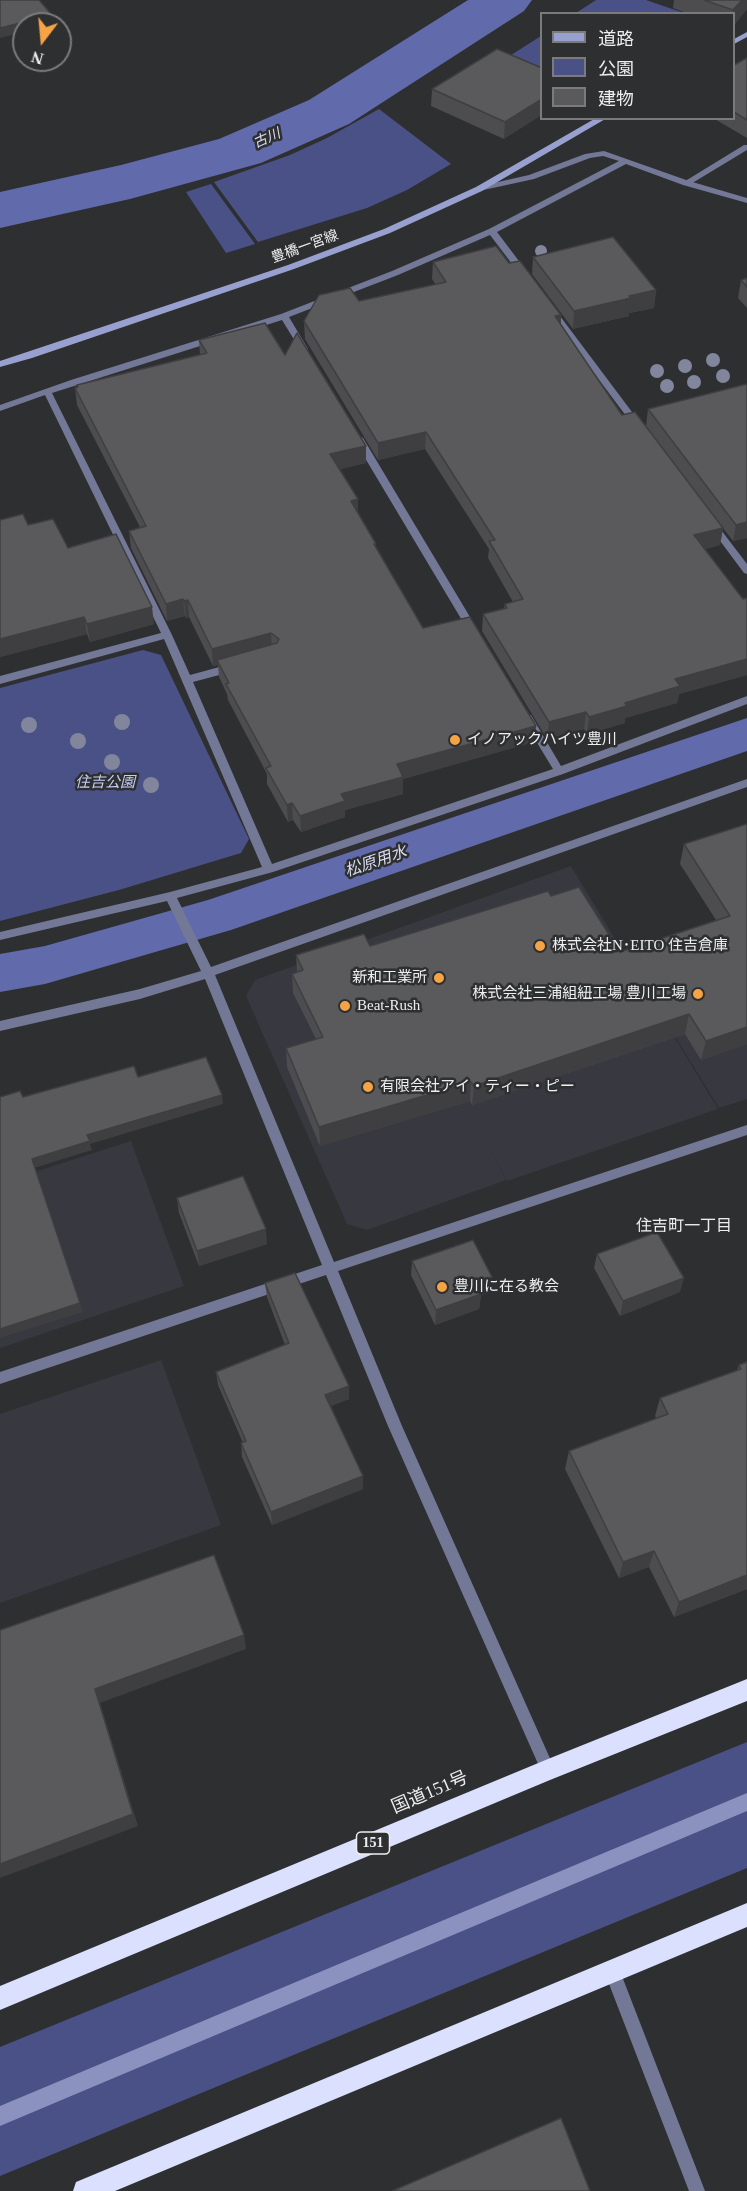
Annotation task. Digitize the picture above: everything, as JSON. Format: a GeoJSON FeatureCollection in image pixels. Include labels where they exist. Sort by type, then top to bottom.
{"type":"FeatureCollection","features":[{"type":"Feature","properties":{"kind":"highway","name":"国道151号"},"geometry":{"type":"LineString","coordinates":[[0,1998],[548,1770],[747,1690]]}},
{"type":"Feature","properties":{"kind":"highway"},"geometry":{"type":"LineString","coordinates":[[85,2191],[747,1915]]}},
{"type":"Feature","properties":{"kind":"main road","name":"豊橋一宮線"},"geometry":{"type":"LineString","coordinates":[[0,364],[291,267],[387,231],[479,189],[600,120]]}},
{"type":"Feature","properties":{"kind":"street"},"geometry":{"type":"LineString","coordinates":[[686,183],[747,147]]}},
{"type":"Feature","properties":{"kind":"street"},"geometry":{"type":"LineString","coordinates":[[479,189],[531,177],[588,156],[604,153],[686,183],[747,201]]}},
{"type":"Feature","properties":{"kind":"street"},"geometry":{"type":"LineString","coordinates":[[0,408],[74,382],[284,316],[395,273],[492,231],[625,160]]}},
{"type":"Feature","properties":{"kind":"street"},"geometry":{"type":"LineString","coordinates":[[492,231],[534,288]]}},
{"type":"Feature","properties":{"kind":"street"},"geometry":{"type":"LineString","coordinates":[[541,297],[648,439]]}},
{"type":"Feature","properties":{"kind":"street"},"geometry":{"type":"LineString","coordinates":[[284,316],[309,356]]}},
{"type":"Feature","properties":{"kind":"street"},"geometry":{"type":"LineString","coordinates":[[48,393],[167,635],[269,869]]}},
{"type":"Feature","properties":{"kind":"street"},"geometry":{"type":"LineString","coordinates":[[351,427],[479,640]]}},
{"type":"Feature","properties":{"kind":"street"},"geometry":{"type":"LineString","coordinates":[[704,514],[747,571]]}},
{"type":"Feature","properties":{"kind":"street"},"geometry":{"type":"LineString","coordinates":[[0,680],[167,635]]}},
{"type":"Feature","properties":{"kind":"street"},"geometry":{"type":"LineString","coordinates":[[186,680],[240,665]]}},
{"type":"Feature","properties":{"kind":"street"},"geometry":{"type":"LineString","coordinates":[[0,936],[170,896],[269,869],[559,771],[747,700]]}},
{"type":"Feature","properties":{"kind":"street"},"geometry":{"type":"LineString","coordinates":[[522,711],[559,771]]}},
{"type":"Feature","properties":{"kind":"street"},"geometry":{"type":"LineString","coordinates":[[0,1026],[140,994],[208,973],[747,783]]}},
{"type":"Feature","properties":{"kind":"street"},"geometry":{"type":"LineString","coordinates":[[170,896],[208,973],[394,1426],[548,1770]]}},
{"type":"Feature","properties":{"kind":"street"},"geometry":{"type":"LineString","coordinates":[[0,1378],[747,1130]]}},
{"type":"Feature","properties":{"kind":"street"},"geometry":{"type":"LineString","coordinates":[[612,1971],[697,2191]]}},
{"type":"Feature","properties":{"kind":"shaded area"},"geometry":{"type":"Polygon","coordinates":[[[571,866],[718,1109],[507,1181],[486,1142],[506,1180],[367,1230],[347,1224],[246,996],[255,980],[571,866]]]}},
{"type":"Feature","properties":{"kind":"shaded area","name":"株式会社三浦組紐工場 豊川工場"},"geometry":{"type":"Polygon","coordinates":[[[630,963],[747,973],[747,1099],[719,1108],[630,963]]]}},
{"type":"Feature","properties":{"kind":"shaded area"},"geometry":{"type":"Polygon","coordinates":[[[131,1141],[184,1286],[0,1348],[0,1183],[131,1141]]]}},
{"type":"Feature","properties":{"kind":"shaded area"},"geometry":{"type":"Polygon","coordinates":[[[161,1360],[221,1525],[0,1603],[0,1414],[161,1360]]]}},
{"type":"Feature","properties":{"kind":"green space"},"geometry":{"type":"Polygon","coordinates":[[[596,0],[646,0],[681,12],[578,12],[596,0]]]}},
{"type":"Feature","properties":{"kind":"green space"},"geometry":{"type":"Polygon","coordinates":[[[540,37],[540,80],[500,62],[540,37]]]}},
{"type":"Feature","properties":{"kind":"green space"},"geometry":{"type":"Polygon","coordinates":[[[379,109],[451,164],[407,190],[367,208],[258,242],[214,182],[290,155],[327,138],[379,109]]]}},
{"type":"Feature","properties":{"kind":"green space"},"geometry":{"type":"Polygon","coordinates":[[[211,184],[255,244],[226,253],[186,192],[211,184]]]}},
{"type":"Feature","properties":{"kind":"green space","name":"住吉公園"},"geometry":{"type":"Polygon","coordinates":[[[143,650],[161,655],[249,839],[241,853],[119,890],[0,921],[0,688],[143,650]]]}},
{"type":"Feature","properties":{"kind":"green space"},"geometry":{"type":"Polygon","coordinates":[[[747,1742],[747,1868],[0,2176],[0,2047],[747,1742]]]}},
{"type":"Feature","properties":{"kind":"building"},"geometry":{"type":"Polygon","coordinates":[[[0,0],[39,0],[49,12],[12,12],[12,25],[0,28],[0,0]]]}},
{"type":"Feature","properties":{"kind":"building"},"geometry":{"type":"Polygon","coordinates":[[[704,0],[742,0],[733,10],[704,0]]]}},
{"type":"Feature","properties":{"kind":"building"},"geometry":{"type":"Polygon","coordinates":[[[497,49],[540,67],[540,100],[505,122],[432,89],[497,49]]]}},
{"type":"Feature","properties":{"kind":"building"},"geometry":{"type":"Polygon","coordinates":[[[747,58],[747,120],[735,113],[735,64],[747,58]]]}},
{"type":"Feature","properties":{"kind":"building"},"geometry":{"type":"Polygon","coordinates":[[[613,237],[656,290],[574,311],[533,257],[613,237]]]}},
{"type":"Feature","properties":{"kind":"building"},"geometry":{"type":"Polygon","coordinates":[[[496,246],[509,263],[520,261],[561,315],[555,316],[622,415],[635,412],[723,528],[694,535],[743,599],[747,598],[747,659],[675,679],[680,686],[625,703],[627,706],[589,717],[586,712],[549,722],[483,614],[507,608],[505,604],[523,599],[489,541],[495,540],[426,432],[378,443],[304,321],[319,295],[350,288],[359,301],[446,282],[433,262],[496,246]]]}},
{"type":"Feature","properties":{"kind":"building"},"geometry":{"type":"Polygon","coordinates":[[[747,278],[747,287],[741,280],[747,278]]]}},
{"type":"Feature","properties":{"kind":"building"},"geometry":{"type":"Polygon","coordinates":[[[265,323],[285,355],[297,333],[366,446],[330,454],[358,499],[351,501],[423,628],[470,617],[536,726],[397,764],[403,777],[341,794],[345,801],[300,816],[292,803],[287,805],[266,768],[271,766],[226,684],[229,683],[217,660],[277,643],[279,639],[271,633],[212,649],[188,600],[183,599],[166,604],[129,531],[146,526],[75,388],[78,387],[77,385],[207,353],[199,340],[265,323]]]}},
{"type":"Feature","properties":{"kind":"building"},"geometry":{"type":"Polygon","coordinates":[[[747,384],[747,522],[736,525],[648,409],[747,384]]]}},
{"type":"Feature","properties":{"kind":"building"},"geometry":{"type":"Polygon","coordinates":[[[23,514],[28,525],[53,519],[68,548],[116,534],[152,607],[87,624],[84,617],[0,639],[0,520],[23,514]]]}},
{"type":"Feature","properties":{"kind":"building"},"geometry":{"type":"Polygon","coordinates":[[[747,824],[747,1027],[706,1041],[689,1014],[474,1086],[471,1082],[319,1127],[286,1048],[323,1037],[292,974],[303,970],[296,955],[364,934],[370,946],[548,891],[551,896],[579,887],[620,952],[730,916],[684,844],[747,824]]]}},
{"type":"Feature","properties":{"kind":"building"},"geometry":{"type":"Polygon","coordinates":[[[206,1057],[222,1095],[87,1135],[90,1141],[32,1159],[80,1303],[0,1329],[0,1097],[20,1091],[23,1097],[134,1066],[138,1077],[206,1057]]]}},
{"type":"Feature","properties":{"kind":"building"},"geometry":{"type":"Polygon","coordinates":[[[243,1176],[266,1229],[197,1251],[177,1198],[243,1176]]]}},
{"type":"Feature","properties":{"kind":"building"},"geometry":{"type":"Polygon","coordinates":[[[657,1232],[684,1278],[623,1301],[597,1254],[657,1232]]]}},
{"type":"Feature","properties":{"kind":"building"},"geometry":{"type":"Polygon","coordinates":[[[473,1240],[492,1277],[475,1283],[481,1294],[436,1310],[412,1261],[473,1240]]]}},
{"type":"Feature","properties":{"kind":"building"},"geometry":{"type":"Polygon","coordinates":[[[295,1273],[349,1386],[325,1395],[363,1476],[271,1512],[241,1443],[246,1441],[216,1372],[289,1343],[265,1283],[295,1273]]]}},
{"type":"Feature","properties":{"kind":"building"},"geometry":{"type":"Polygon","coordinates":[[[747,1362],[747,1575],[679,1602],[654,1551],[623,1562],[569,1451],[668,1414],[660,1398],[741,1369],[739,1365],[747,1362]]]}},
{"type":"Feature","properties":{"kind":"building"},"geometry":{"type":"Polygon","coordinates":[[[214,1555],[244,1635],[95,1689],[133,1814],[0,1864],[0,1630],[214,1555]]]}},
{"type":"Feature","properties":{"kind":"building"},"geometry":{"type":"Polygon","coordinates":[[[561,2118],[590,2191],[392,2191],[561,2118]]]}},
{"type":"Feature","properties":{"kind":"waterway","name":"古川"},"geometry":{"type":"LineString","coordinates":[[0,210],[130,181],[240,151],[329,112],[505,0]]}},
{"type":"Feature","properties":{"kind":"waterway","name":"松原用水"},"geometry":{"type":"LineString","coordinates":[[0,973],[45,965],[214,917],[747,734]]}},
{"type":"Feature","properties":{"kind":"waterway"},"geometry":{"type":"LineString","coordinates":[[0,2116],[747,1802]]}},
{"type":"Feature","properties":{"kind":"place","name":"イノアックハイツ豊川"},"geometry":{"type":"Point","coordinates":[455,740]}},
{"type":"Feature","properties":{"kind":"place","name":"株式会社N･EITO 住吉倉庫"},"geometry":{"type":"Point","coordinates":[540,946]}},
{"type":"Feature","properties":{"kind":"place","name":"新和工業所"},"geometry":{"type":"Point","coordinates":[439,978]}},
{"type":"Feature","properties":{"kind":"place","name":"株式会社三浦組紐工場 豊川工場"},"geometry":{"type":"Point","coordinates":[698,994]}},
{"type":"Feature","properties":{"kind":"place","name":"Beat-Rush"},"geometry":{"type":"Point","coordinates":[345,1006]}},
{"type":"Feature","properties":{"kind":"place","name":"有限会社アイ・ティー・ピー"},"geometry":{"type":"Point","coordinates":[368,1087]}},
{"type":"Feature","properties":{"kind":"place","name":"豊川に在る教会"},"geometry":{"type":"Point","coordinates":[442,1287]}},
{"type":"Feature","properties":{"kind":"district","name":"住吉町一丁目"},"geometry":{"type":"Point","coordinates":[684,1227]}}]}
